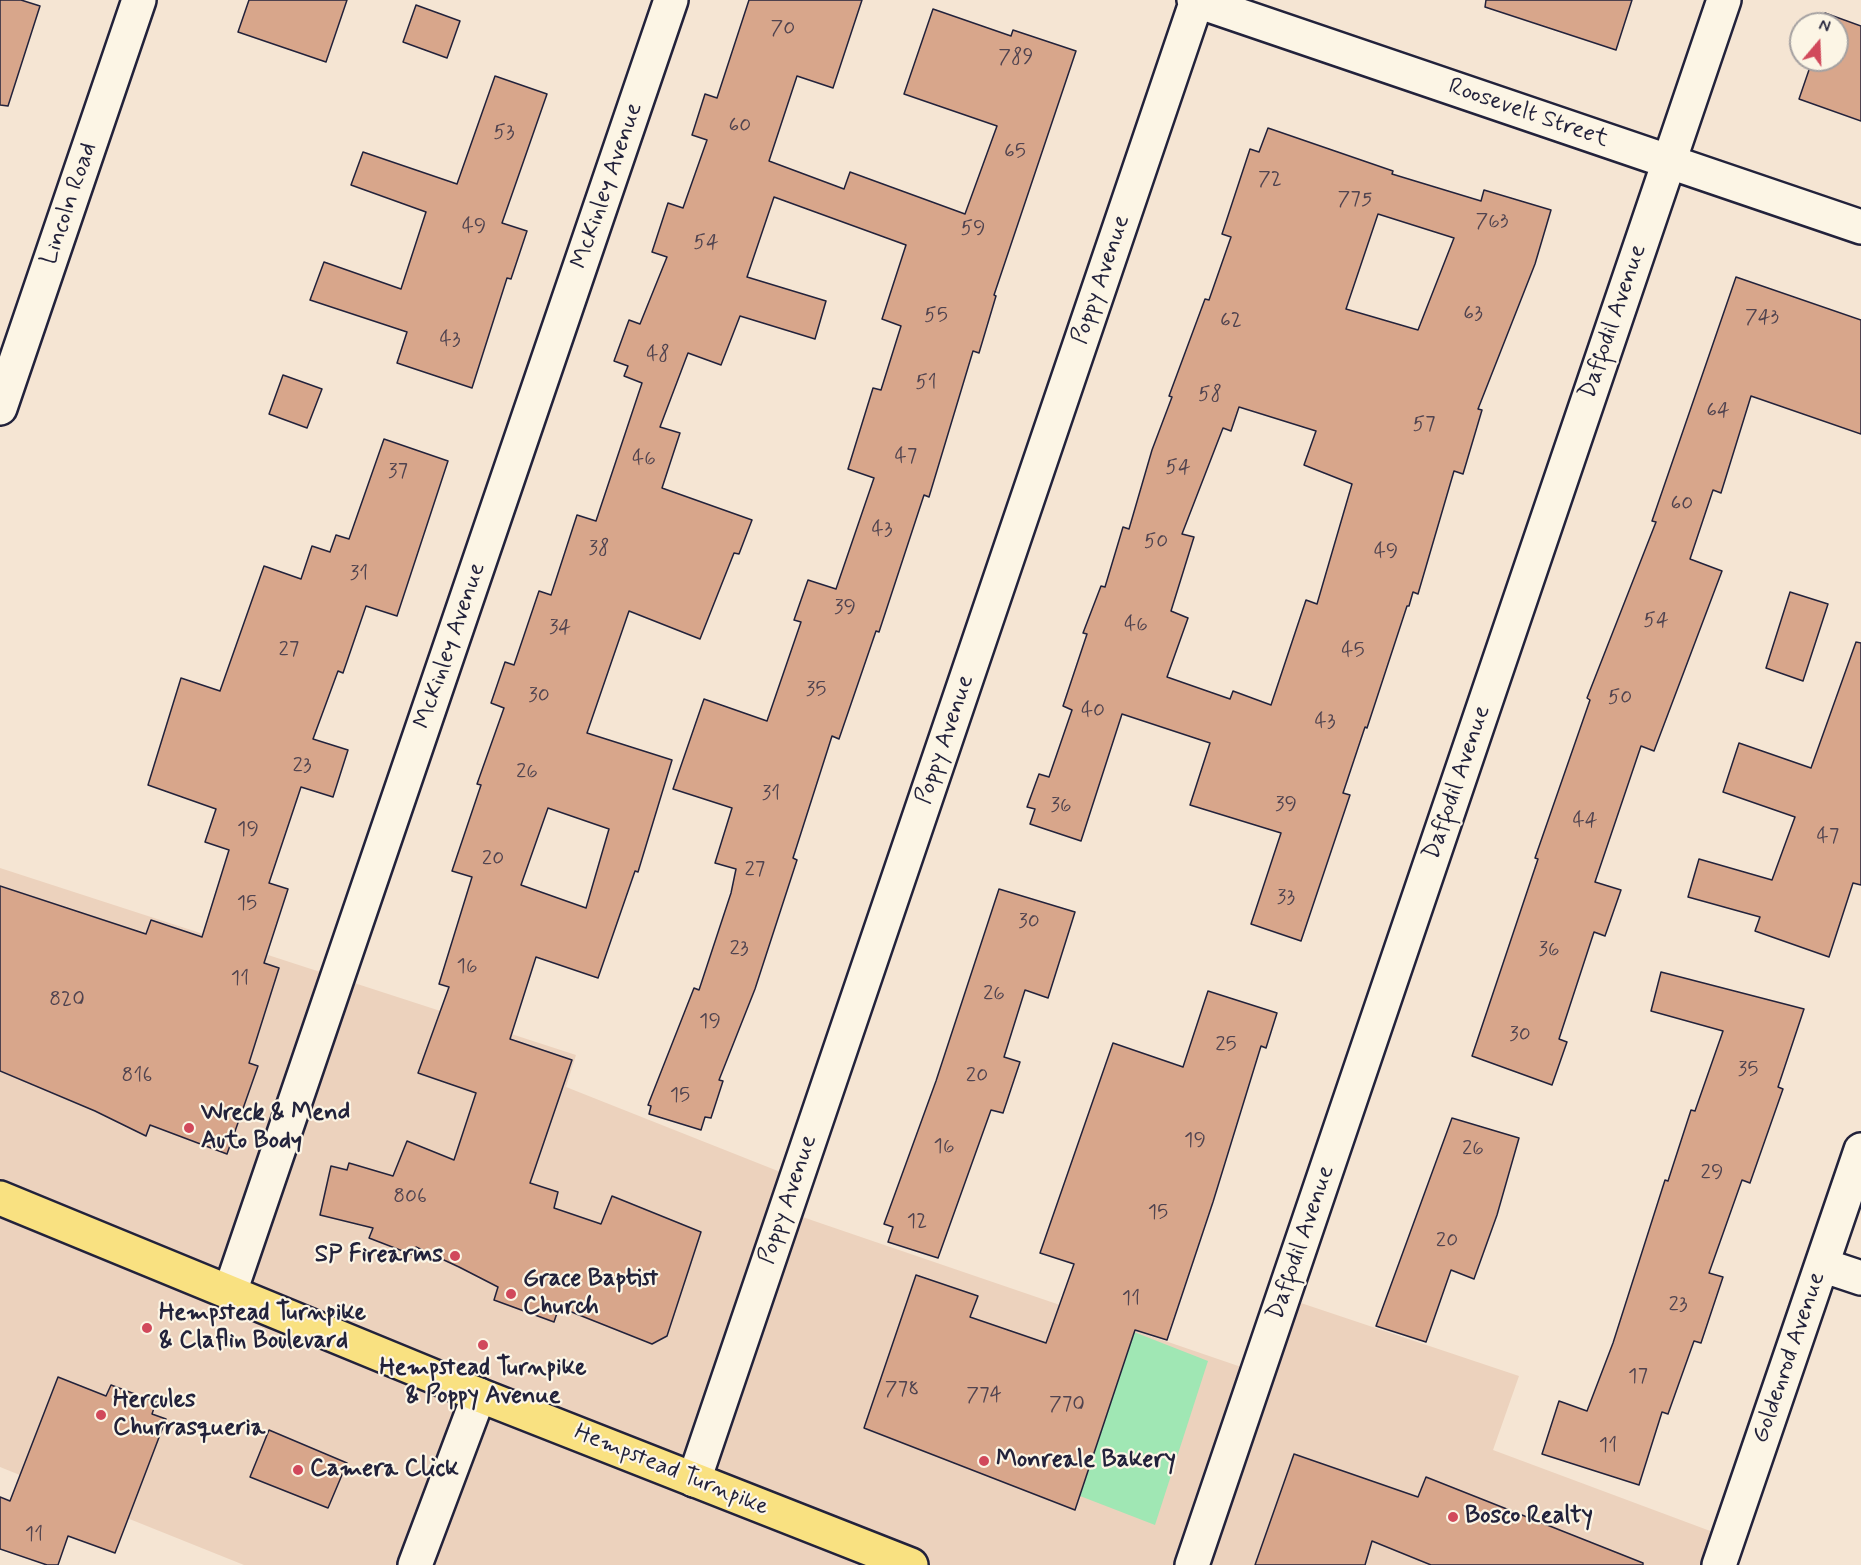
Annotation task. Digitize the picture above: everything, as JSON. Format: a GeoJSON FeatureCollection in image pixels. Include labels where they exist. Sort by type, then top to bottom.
{"type":"FeatureCollection","features":[{"type":"Feature","properties":{"kind":"main road","name":"Hempstead Turnpike"},"geometry":{"type":"LineString","coordinates":[[0,1198],[479,1395],[911,1565]]}},
{"type":"Feature","properties":{"kind":"street","name":"Lincoln Road"},"geometry":{"type":"LineString","coordinates":[[0,408],[139,0]]}},
{"type":"Feature","properties":{"kind":"street","name":"McKinley Avenue"},"geometry":{"type":"LineString","coordinates":[[230,1292],[671,0]]}},
{"type":"Feature","properties":{"kind":"street","name":"Roosevelt Street"},"geometry":{"type":"LineString","coordinates":[[1196,0],[1861,227]]}},
{"type":"Feature","properties":{"kind":"street","name":"Poppy Avenue"},"geometry":{"type":"LineString","coordinates":[[694,1480],[1196,0]]}},
{"type":"Feature","properties":{"kind":"street","name":"Daffodil Avenue"},"geometry":{"type":"LineString","coordinates":[[1192,1565],[1724,0]]}},
{"type":"Feature","properties":{"kind":"street","name":"Goldenrod Avenue"},"geometry":{"type":"LineString","coordinates":[[1719,1565],[1861,1150]]}},
{"type":"Feature","properties":{"kind":"street"},"geometry":{"type":"LineString","coordinates":[[1822,1265],[1861,1278]]}},
{"type":"Feature","properties":{"kind":"street"},"geometry":{"type":"LineString","coordinates":[[415,1565],[479,1395]]}},
{"type":"Feature","properties":{"kind":"shaded area"},"geometry":{"type":"Polygon","coordinates":[[[0,868],[576,1055],[566,1087],[793,1177],[782,1210],[1253,1371],[1277,1295],[1519,1376],[1493,1450],[1721,1535],[1710,1565],[244,1565],[0,1467],[0,868]]]}},
{"type":"Feature","properties":{"kind":"green space"},"geometry":{"type":"Polygon","coordinates":[[[1134,1332],[1208,1361],[1155,1525],[1080,1496],[1134,1332]]]}},
{"type":"Feature","properties":{"kind":"building"},"geometry":{"type":"Polygon","coordinates":[[[0,0],[21,0],[40,6],[8,106],[0,105],[0,0]]]}},
{"type":"Feature","properties":{"kind":"building"},"geometry":{"type":"Polygon","coordinates":[[[249,0],[347,0],[326,62],[238,32],[249,0]]]}},
{"type":"Feature","properties":{"kind":"building"},"geometry":{"type":"Polygon","coordinates":[[[749,0],[862,0],[833,88],[797,76],[769,161],[844,189],[850,172],[965,214],[997,126],[904,94],[933,9],[1011,36],[1013,30],[1076,51],[994,295],[996,296],[979,353],[973,351],[929,497],[924,495],[879,632],[876,631],[839,739],[832,736],[793,858],[797,860],[755,989],[719,1080],[723,1081],[711,1118],[705,1117],[701,1130],[649,1114],[651,1106],[648,1105],[694,988],[699,990],[731,893],[736,869],[715,863],[732,808],[673,789],[704,699],[767,721],[801,622],[794,620],[808,580],[836,589],[874,478],[848,469],[873,388],[881,390],[901,326],[882,319],[906,245],[774,197],[747,277],[826,301],[815,339],[740,316],[721,365],[688,353],[660,427],[680,433],[662,488],[752,520],[739,554],[734,553],[700,639],[629,611],[587,733],[672,760],[638,872],[635,871],[598,978],[536,957],[510,1039],[572,1060],[530,1183],[558,1192],[554,1208],[601,1224],[612,1196],[701,1232],[667,1336],[652,1344],[559,1307],[554,1322],[494,1300],[498,1287],[459,1267],[416,1247],[413,1255],[369,1238],[373,1228],[320,1215],[331,1166],[347,1170],[349,1163],[393,1176],[407,1141],[454,1160],[476,1093],[418,1073],[449,987],[439,984],[472,877],[452,871],[481,785],[477,784],[504,708],[491,703],[505,662],[514,665],[539,591],[551,595],[577,515],[596,521],[642,383],[624,376],[628,366],[614,361],[629,320],[640,324],[667,257],[652,252],[668,203],[683,208],[707,140],[692,135],[705,94],[717,98],[749,0]],[[548,808],[521,885],[586,908],[609,829],[548,808]]]}},
{"type":"Feature","properties":{"kind":"building"},"geometry":{"type":"Polygon","coordinates":[[[1486,0],[1632,0],[1616,50],[1485,7],[1486,0]]]}},
{"type":"Feature","properties":{"kind":"building"},"geometry":{"type":"Polygon","coordinates":[[[416,5],[460,21],[447,58],[403,42],[416,5]]]}},
{"type":"Feature","properties":{"kind":"building"},"geometry":{"type":"Polygon","coordinates":[[[1849,22],[1861,26],[1861,121],[1799,99],[1808,72],[1849,72],[1849,22]]]}},
{"type":"Feature","properties":{"kind":"building"},"geometry":{"type":"Polygon","coordinates":[[[495,76],[547,94],[502,223],[527,231],[511,279],[507,278],[472,388],[397,363],[407,332],[310,300],[324,262],[401,289],[426,212],[351,185],[363,152],[457,184],[495,76]]]}},
{"type":"Feature","properties":{"kind":"building"},"geometry":{"type":"Polygon","coordinates":[[[1268,128],[1393,171],[1392,174],[1481,201],[1484,190],[1551,210],[1535,264],[1478,409],[1482,410],[1463,474],[1454,471],[1418,594],[1413,592],[1409,606],[1407,606],[1367,728],[1365,727],[1343,793],[1350,795],[1301,941],[1251,924],[1281,833],[1190,805],[1210,743],[1122,714],[1081,841],[1030,824],[1035,809],[1027,807],[1039,774],[1049,777],[1072,710],[1063,706],[1087,634],[1083,633],[1101,586],[1105,587],[1123,527],[1129,529],[1152,450],[1172,397],[1169,396],[1205,299],[1209,300],[1231,237],[1222,234],[1250,149],[1259,152],[1268,128]],[[1378,214],[1346,309],[1418,330],[1454,238],[1378,214]],[[1239,407],[1231,431],[1223,428],[1182,534],[1194,537],[1171,611],[1188,618],[1167,677],[1230,699],[1233,691],[1271,705],[1306,600],[1317,604],[1352,484],[1304,465],[1316,431],[1239,407]]]}},
{"type":"Feature","properties":{"kind":"building"},"geometry":{"type":"Polygon","coordinates":[[[1736,277],[1861,320],[1861,434],[1751,396],[1721,493],[1713,490],[1690,559],[1722,571],[1654,751],[1641,746],[1595,882],[1621,890],[1605,936],[1594,932],[1559,1039],[1567,1042],[1552,1085],[1472,1056],[1538,859],[1535,858],[1590,700],[1587,698],[1656,522],[1652,521],[1736,277]]]}},
{"type":"Feature","properties":{"kind":"building"},"geometry":{"type":"Polygon","coordinates":[[[283,375],[322,389],[307,428],[269,414],[283,375]]]}},
{"type":"Feature","properties":{"kind":"building"},"geometry":{"type":"Polygon","coordinates":[[[384,439],[448,461],[397,616],[366,606],[343,673],[338,671],[313,739],[348,750],[333,797],[301,787],[269,883],[288,889],[264,963],[279,968],[249,1063],[258,1066],[227,1154],[150,1125],[146,1136],[95,1111],[0,1071],[0,886],[146,934],[151,920],[202,937],[229,850],[205,842],[216,809],[148,785],[181,678],[220,691],[264,566],[301,579],[312,546],[330,552],[336,535],[349,539],[384,439]]]}},
{"type":"Feature","properties":{"kind":"building"},"geometry":{"type":"Polygon","coordinates":[[[1790,592],[1828,604],[1803,681],[1766,668],[1790,592]]]}},
{"type":"Feature","properties":{"kind":"building"},"geometry":{"type":"Polygon","coordinates":[[[1856,642],[1861,643],[1861,885],[1853,883],[1829,957],[1755,931],[1760,917],[1688,897],[1699,859],[1772,880],[1795,817],[1723,792],[1739,743],[1811,768],[1856,642]]]}},
{"type":"Feature","properties":{"kind":"building"},"geometry":{"type":"Polygon","coordinates":[[[999,889],[1075,912],[1048,998],[1025,990],[1004,1057],[1020,1062],[1003,1113],[991,1110],[938,1258],[888,1242],[893,1227],[884,1224],[936,1081],[999,889]]]}},
{"type":"Feature","properties":{"kind":"building"},"geometry":{"type":"Polygon","coordinates":[[[1661,972],[1804,1009],[1778,1087],[1783,1089],[1750,1183],[1742,1180],[1709,1273],[1723,1277],[1701,1343],[1694,1341],[1668,1414],[1662,1412],[1639,1485],[1542,1454],[1559,1401],[1587,1411],[1613,1343],[1665,1180],[1668,1181],[1691,1110],[1695,1111],[1723,1031],[1651,1011],[1661,972]]]}},
{"type":"Feature","properties":{"kind":"building"},"geometry":{"type":"Polygon","coordinates":[[[1208,991],[1277,1013],[1266,1048],[1261,1046],[1167,1340],[1135,1330],[1075,1510],[864,1428],[916,1275],[978,1296],[970,1317],[1046,1343],[1074,1264],[1040,1253],[1113,1043],[1183,1067],[1208,991]]]}},
{"type":"Feature","properties":{"kind":"building"},"geometry":{"type":"Polygon","coordinates":[[[1452,1118],[1519,1138],[1497,1215],[1474,1279],[1451,1270],[1426,1342],[1376,1326],[1452,1118]]]}},
{"type":"Feature","properties":{"kind":"building"},"geometry":{"type":"Polygon","coordinates":[[[58,1377],[106,1396],[111,1385],[156,1402],[152,1414],[166,1419],[115,1553],[68,1536],[58,1565],[47,1565],[0,1549],[0,1497],[10,1501],[58,1377]]]}},
{"type":"Feature","properties":{"kind":"building","name":"Camera Click"},"geometry":{"type":"Polygon","coordinates":[[[269,1430],[347,1463],[328,1508],[250,1477],[269,1430]]]}},
{"type":"Feature","properties":{"kind":"building"},"geometry":{"type":"Polygon","coordinates":[[[1294,1454],[1418,1497],[1426,1477],[1643,1563],[1643,1565],[1431,1565],[1372,1541],[1365,1565],[1255,1565],[1294,1454]]]}},
{"type":"Feature","properties":{"kind":"place","name":"Wreck & Mend Auto Body"},"geometry":{"type":"Point","coordinates":[189,1128]}},
{"type":"Feature","properties":{"kind":"place","name":"SP Firearms"},"geometry":{"type":"Point","coordinates":[455,1256]}},
{"type":"Feature","properties":{"kind":"place","name":"Grace Baptist Church"},"geometry":{"type":"Point","coordinates":[511,1294]}},
{"type":"Feature","properties":{"kind":"place","name":"Hempstead Turnpike & Claflin Boulevard"},"geometry":{"type":"Point","coordinates":[147,1328]}},
{"type":"Feature","properties":{"kind":"place","name":"Hempstead Turnpike & Poppy Avenue"},"geometry":{"type":"Point","coordinates":[483,1345]}},
{"type":"Feature","properties":{"kind":"place","name":"Hercules Churrasqueria"},"geometry":{"type":"Point","coordinates":[101,1415]}},
{"type":"Feature","properties":{"kind":"place","name":"Monreale Bakery"},"geometry":{"type":"Point","coordinates":[984,1461]}},
{"type":"Feature","properties":{"kind":"place","name":"Camera Click"},"geometry":{"type":"Point","coordinates":[298,1470]}},
{"type":"Feature","properties":{"kind":"place","name":"Bosco Realty"},"geometry":{"type":"Point","coordinates":[1453,1517]}}]}
